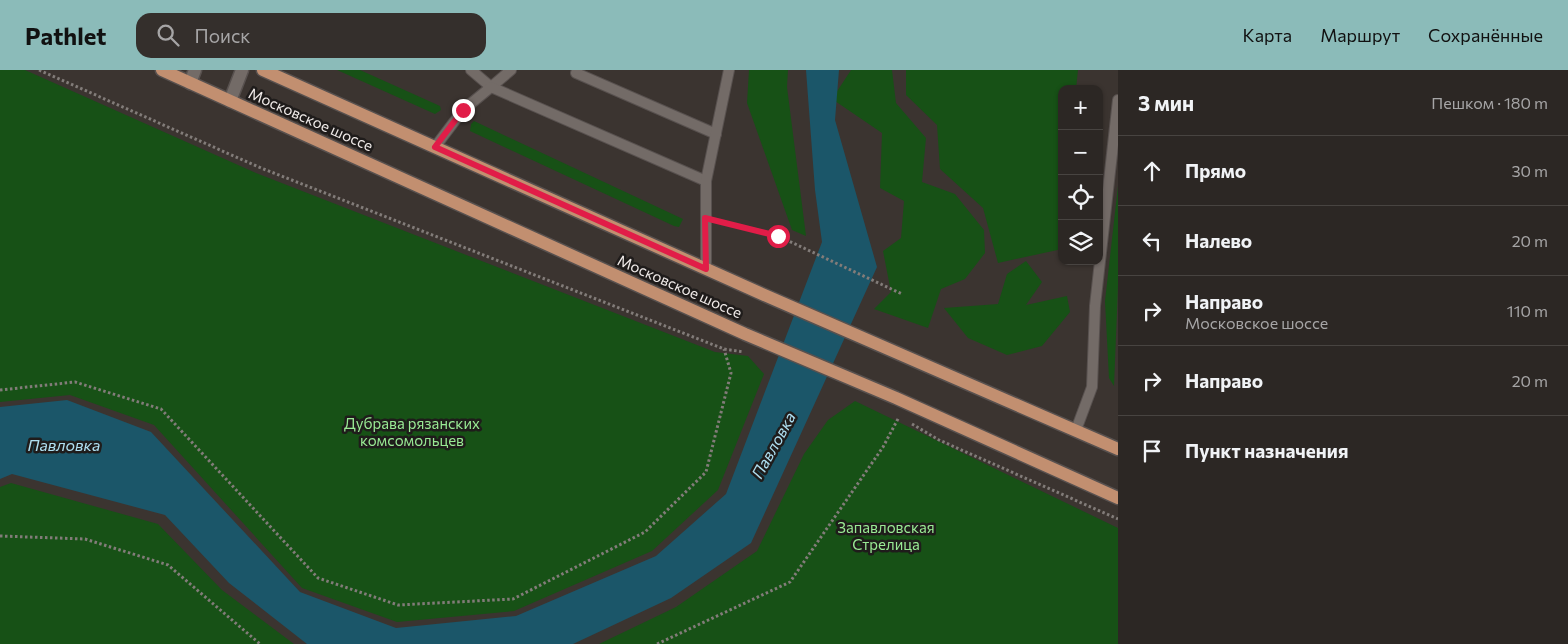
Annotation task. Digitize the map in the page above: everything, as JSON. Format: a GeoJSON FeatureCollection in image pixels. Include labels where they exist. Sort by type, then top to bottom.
{"type":"FeatureCollection","features":[{"type":"Feature","properties":{"kind":"main road","name":"Московское шоссе"},"geometry":{"type":"LineString","coordinates":[[162,70],[746,334],[896,398],[1118,498]]}},
{"type":"Feature","properties":{"kind":"main road","name":"Московское шоссе"},"geometry":{"type":"LineString","coordinates":[[263,70],[762,294],[1118,449]]}},
{"type":"Feature","properties":{"kind":"street"},"geometry":{"type":"LineString","coordinates":[[190,83],[195,70]]}},
{"type":"Feature","properties":{"kind":"street","name":"Московское шоссе"},"geometry":{"type":"LineString","coordinates":[[230,101],[242,70]]}},
{"type":"Feature","properties":{"kind":"lane"},"geometry":{"type":"LineString","coordinates":[[471,70],[491,87],[706,182]]}},
{"type":"Feature","properties":{"kind":"lane"},"geometry":{"type":"LineString","coordinates":[[435,147],[463,110],[511,70]]}},
{"type":"Feature","properties":{"kind":"lane"},"geometry":{"type":"LineString","coordinates":[[706,269],[706,182],[729,70]]}},
{"type":"Feature","properties":{"kind":"lane"},"geometry":{"type":"LineString","coordinates":[[576,73],[716,134]]}},
{"type":"Feature","properties":{"kind":"lane"},"geometry":{"type":"LineString","coordinates":[[1076,430],[1092,387],[1095,306],[1118,100]]}},
{"type":"Feature","properties":{"kind":"path"},"geometry":{"type":"LineString","coordinates":[[39,70],[261,168],[724,349],[749,352]]}},
{"type":"Feature","properties":{"kind":"path"},"geometry":{"type":"LineString","coordinates":[[705,218],[778,236],[902,294]]}},
{"type":"Feature","properties":{"kind":"path"},"geometry":{"type":"LineString","coordinates":[[0,390],[75,382],[162,409],[318,578],[398,605],[513,599],[645,532],[706,472],[731,373],[724,349]]}},
{"type":"Feature","properties":{"kind":"path"},"geometry":{"type":"LineString","coordinates":[[893,413],[939,440],[1118,519]]}},
{"type":"Feature","properties":{"kind":"path"},"geometry":{"type":"LineString","coordinates":[[657,644],[790,582],[883,447],[899,417]]}},
{"type":"Feature","properties":{"kind":"path"},"geometry":{"type":"LineString","coordinates":[[0,536],[85,539],[168,565],[260,644]]}},
{"type":"Feature","properties":{"kind":"green space","name":"Дубрава рязанских комсомольцев"},"geometry":{"type":"Polygon","coordinates":[[[0,70],[25,70],[256,173],[715,352],[748,356],[764,374],[718,490],[652,551],[514,611],[397,622],[302,588],[154,425],[70,395],[0,402],[0,70]]]}},
{"type":"Feature","properties":{"kind":"green space"},"geometry":{"type":"Polygon","coordinates":[[[337,70],[360,70],[440,106],[441,110],[435,114],[337,70]]]}},
{"type":"Feature","properties":{"kind":"green space"},"geometry":{"type":"Polygon","coordinates":[[[749,70],[788,70],[787,87],[806,236],[792,230],[747,103],[749,70]]]}},
{"type":"Feature","properties":{"kind":"green space"},"geometry":{"type":"Polygon","coordinates":[[[851,70],[892,70],[896,103],[926,138],[922,182],[955,194],[984,230],[985,253],[965,279],[941,289],[928,328],[874,309],[891,292],[883,251],[901,238],[904,201],[880,188],[882,133],[832,99],[851,70]]]}},
{"type":"Feature","properties":{"kind":"green space"},"geometry":{"type":"Polygon","coordinates":[[[906,70],[1078,70],[1076,85],[1058,85],[1058,250],[998,263],[983,208],[940,169],[937,125],[906,95],[906,70]]]}},
{"type":"Feature","properties":{"kind":"green space"},"geometry":{"type":"Polygon","coordinates":[[[474,121],[683,219],[679,227],[674,226],[470,131],[471,124],[474,121]]]}},
{"type":"Feature","properties":{"kind":"green space"},"geometry":{"type":"Polygon","coordinates":[[[1118,186],[1118,286],[1114,386],[1109,378],[1105,301],[1118,186]]]}},
{"type":"Feature","properties":{"kind":"green space"},"geometry":{"type":"Polygon","coordinates":[[[1026,261],[1042,282],[1026,305],[1067,296],[1070,312],[1042,346],[1007,355],[968,338],[944,308],[998,304],[1007,274],[1026,261]]]}},
{"type":"Feature","properties":{"kind":"green space","name":"Запавловская Стрелица"},"geometry":{"type":"Polygon","coordinates":[[[855,401],[1118,528],[1118,644],[599,644],[676,607],[757,551],[804,454],[828,420],[855,401]]]}},
{"type":"Feature","properties":{"kind":"green space"},"geometry":{"type":"Polygon","coordinates":[[[11,483],[158,524],[222,590],[294,644],[0,644],[0,487],[11,483]]]}},
{"type":"Feature","properties":{"kind":"water","name":"Павловка"},"geometry":{"type":"Polygon","coordinates":[[[806,70],[839,70],[835,120],[877,267],[751,543],[671,598],[573,644],[307,644],[229,583],[165,515],[12,474],[0,479],[0,407],[67,400],[151,432],[300,592],[396,628],[516,616],[656,556],[726,494],[822,242],[815,190],[806,70]]]}},
{"type":"Feature","properties":{"kind":"route"},"geometry":{"type":"LineString","coordinates":[[463,110],[435,147],[706,269],[705,218],[778,236]]}}]}
